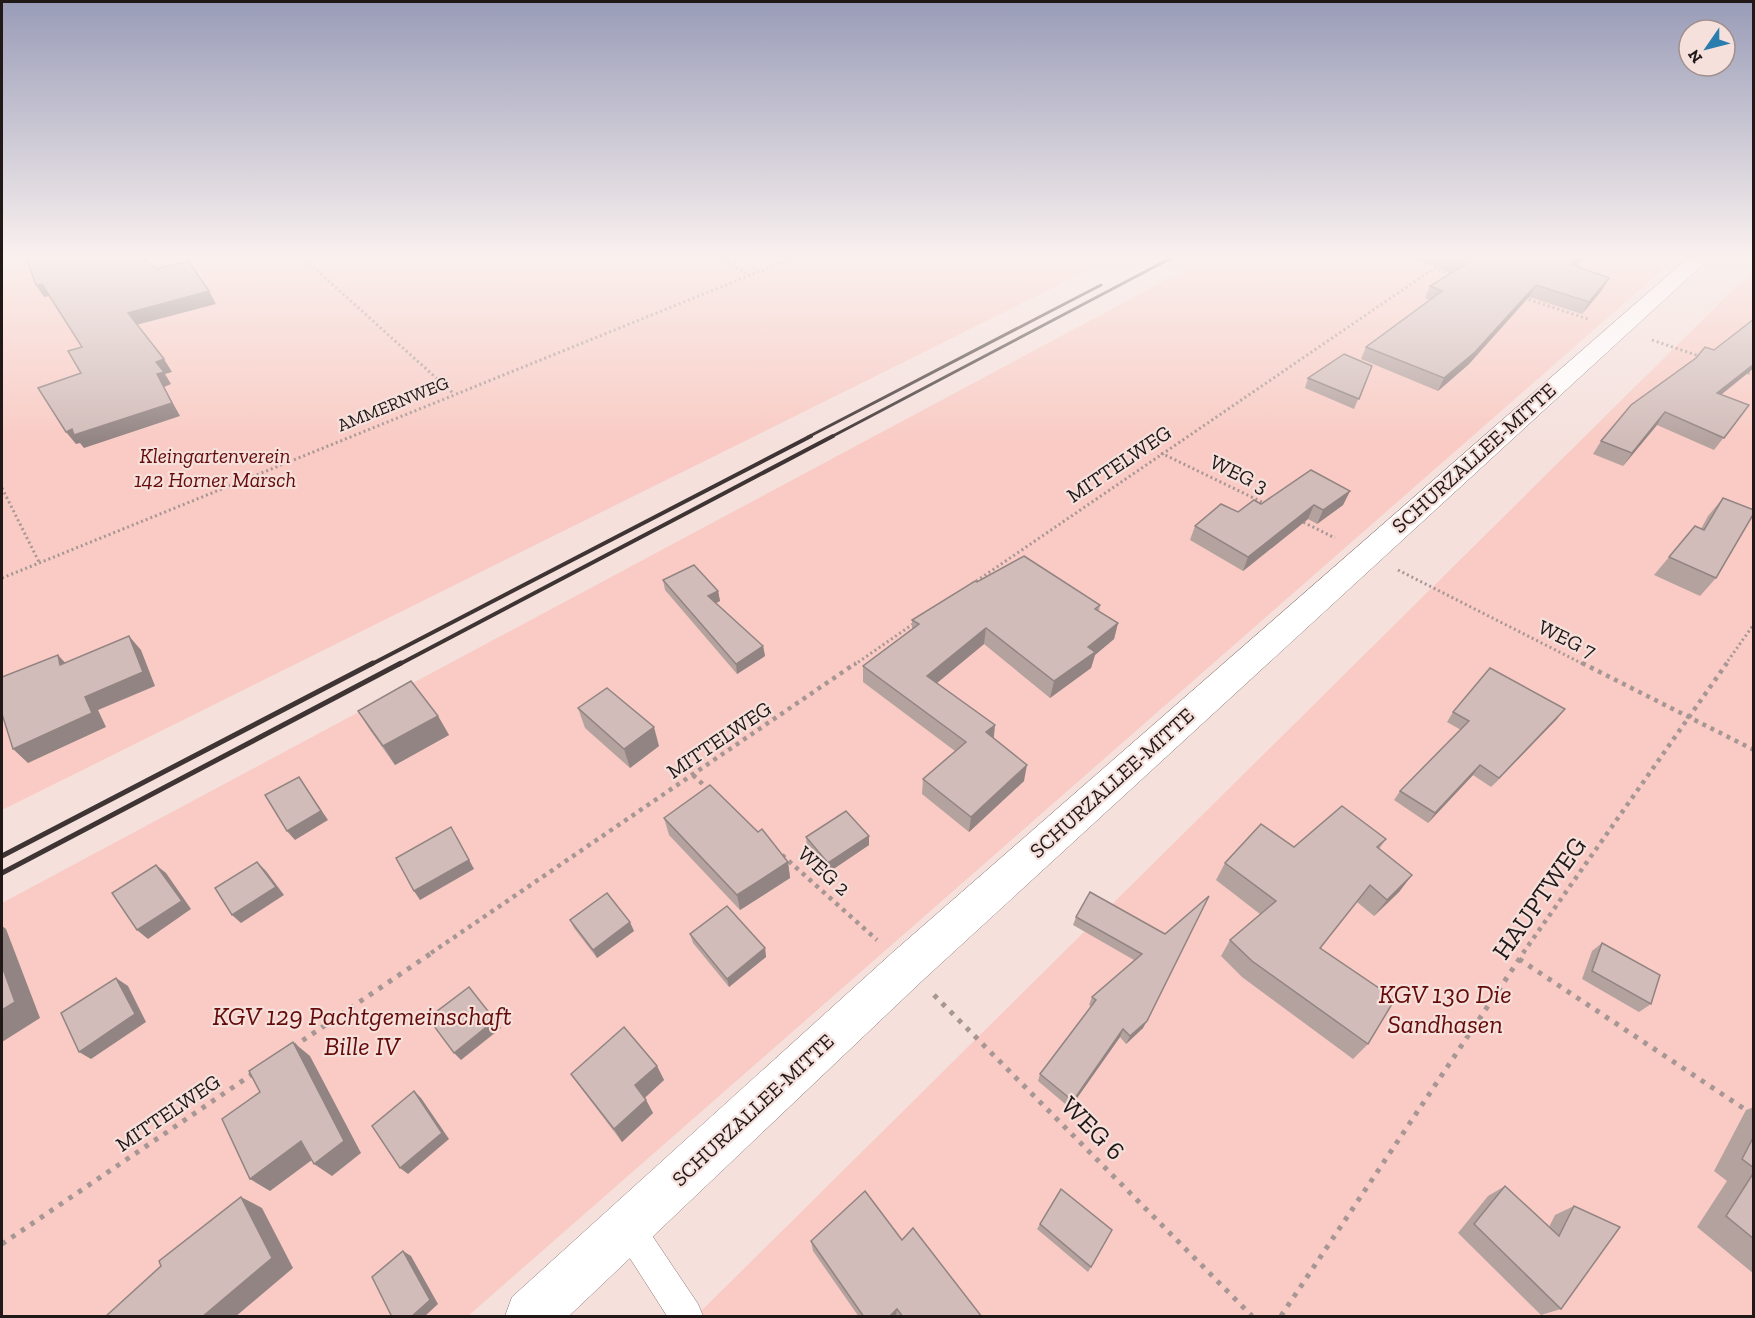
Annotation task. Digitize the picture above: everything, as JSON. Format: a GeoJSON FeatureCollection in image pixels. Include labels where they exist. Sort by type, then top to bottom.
{"type":"FeatureCollection","features":[{"type":"Feature","properties":{"kind":"street","name":"SCHURZALLEE-MITTE"},"geometry":{"type":"LineString","coordinates":[[531,1317],[907,967],[1629,319]]}},
{"type":"Feature","properties":{"kind":"lane"},"geometry":{"type":"LineString","coordinates":[[628,1227],[686,1317]]}},
{"type":"Feature","properties":{"kind":"path"},"geometry":{"type":"LineString","coordinates":[[370,319],[454,394]]}},
{"type":"Feature","properties":{"kind":"path","name":"AMMERNWEG"},"geometry":{"type":"LineString","coordinates":[[2,578],[642,319]]}},
{"type":"Feature","properties":{"kind":"path","name":"MITTELWEG"},"geometry":{"type":"LineString","coordinates":[[966,587],[1359,319]]}},
{"type":"Feature","properties":{"kind":"path"},"geometry":{"type":"LineString","coordinates":[[1585,319],[1617,329]]}},
{"type":"Feature","properties":{"kind":"path"},"geometry":{"type":"LineString","coordinates":[[1672,346],[1703,357]]}},
{"type":"Feature","properties":{"kind":"path"},"geometry":{"type":"LineString","coordinates":[[1733,368],[1754,375]]}},
{"type":"Feature","properties":{"kind":"path","name":"WEG 3"},"geometry":{"type":"LineString","coordinates":[[1161,453],[1275,509]]}},
{"type":"Feature","properties":{"kind":"path"},"geometry":{"type":"LineString","coordinates":[[2,488],[39,562]]}},
{"type":"Feature","properties":{"kind":"path"},"geometry":{"type":"LineString","coordinates":[[1296,519],[1368,554]]}},
{"type":"Feature","properties":{"kind":"path","name":"WEG 7"},"geometry":{"type":"LineString","coordinates":[[1368,554],[1754,750]]}},
{"type":"Feature","properties":{"kind":"path","name":"MITTELWEG"},"geometry":{"type":"LineString","coordinates":[[288,1050],[693,776],[917,621]]}},
{"type":"Feature","properties":{"kind":"path","name":"HAUPTWEG"},"geometry":{"type":"LineString","coordinates":[[1281,1317],[1519,959],[1754,624]]}},
{"type":"Feature","properties":{"kind":"path"},"geometry":{"type":"LineString","coordinates":[[693,776],[711,791]]}},
{"type":"Feature","properties":{"kind":"path","name":"WEG 2"},"geometry":{"type":"LineString","coordinates":[[773,847],[907,967]]}},
{"type":"Feature","properties":{"kind":"path"},"geometry":{"type":"LineString","coordinates":[[1519,959],[1746,1110]]}},
{"type":"Feature","properties":{"kind":"path","name":"WEG 6"},"geometry":{"type":"LineString","coordinates":[[907,967],[1252,1317]]}},
{"type":"Feature","properties":{"kind":"path","name":"MITTELWEG"},"geometry":{"type":"LineString","coordinates":[[2,1244],[258,1070]]}},
{"type":"Feature","properties":{"kind":"green space","name":"Kleingartenverein 142 Horner Marsch"},"geometry":{"type":"Polygon","coordinates":[[[2,319],[991,319],[2,810],[2,319]]]}},
{"type":"Feature","properties":{"kind":"green space","name":"KGV 129 Pachtgemeinschaft Bille IV"},"geometry":{"type":"Polygon","coordinates":[[[1094,319],[1607,319],[468,1316],[2,1316],[2,903],[1094,319]]]}},
{"type":"Feature","properties":{"kind":"green space","name":"KGV 130 Die Sandhasen"},"geometry":{"type":"Polygon","coordinates":[[[1704,319],[1753,319],[1753,1316],[696,1316],[1704,319]]]}},
{"type":"Feature","properties":{"kind":"building"},"geometry":{"type":"Polygon","coordinates":[[[64,319],[132,319],[164,359],[156,362],[164,372],[157,374],[172,403],[74,435],[72,429],[66,432],[38,388],[81,373],[68,351],[82,347],[64,319]]]}},
{"type":"Feature","properties":{"kind":"building"},"geometry":{"type":"Polygon","coordinates":[[[1405,319],[1505,319],[1475,352],[1444,378],[1366,347],[1405,319]]]}},
{"type":"Feature","properties":{"kind":"building"},"geometry":{"type":"Polygon","coordinates":[[[1754,319],[1754,364],[1717,393],[1749,405],[1724,438],[1665,412],[1632,453],[1601,441],[1631,405],[1696,358],[1705,347],[1714,350],[1754,319]]]}},
{"type":"Feature","properties":{"kind":"building"},"geometry":{"type":"Polygon","coordinates":[[[1344,354],[1372,366],[1359,399],[1308,378],[1344,354]]]}},
{"type":"Feature","properties":{"kind":"building"},"geometry":{"type":"Polygon","coordinates":[[[1311,470],[1350,491],[1323,510],[1314,505],[1248,557],[1195,526],[1221,504],[1238,512],[1254,500],[1261,504],[1311,470]]]}},
{"type":"Feature","properties":{"kind":"building"},"geometry":{"type":"Polygon","coordinates":[[[1723,498],[1754,510],[1754,513],[1716,578],[1669,557],[1695,526],[1704,530],[1723,498]]]}},
{"type":"Feature","properties":{"kind":"building"},"geometry":{"type":"Polygon","coordinates":[[[1024,556],[1100,605],[1095,609],[1118,623],[1088,647],[1095,652],[1054,681],[986,628],[927,676],[995,725],[986,732],[1027,765],[971,817],[923,779],[966,742],[863,666],[919,624],[912,620],[975,581],[1024,556]]]}},
{"type":"Feature","properties":{"kind":"building"},"geometry":{"type":"Polygon","coordinates":[[[694,565],[718,591],[708,596],[763,646],[736,664],[663,580],[694,565]]]}},
{"type":"Feature","properties":{"kind":"building"},"geometry":{"type":"Polygon","coordinates":[[[129,636],[143,672],[85,697],[92,713],[13,749],[2,714],[2,677],[58,655],[60,665],[129,636]]]}},
{"type":"Feature","properties":{"kind":"building"},"geometry":{"type":"Polygon","coordinates":[[[1490,668],[1565,709],[1499,778],[1480,765],[1435,813],[1400,791],[1469,721],[1453,712],[1490,668]]]}},
{"type":"Feature","properties":{"kind":"building"},"geometry":{"type":"Polygon","coordinates":[[[411,681],[438,716],[383,746],[358,711],[411,681]]]}},
{"type":"Feature","properties":{"kind":"building"},"geometry":{"type":"Polygon","coordinates":[[[607,688],[654,727],[624,749],[578,708],[607,688]]]}},
{"type":"Feature","properties":{"kind":"building"},"geometry":{"type":"Polygon","coordinates":[[[299,777],[321,811],[287,831],[265,795],[299,777]]]}},
{"type":"Feature","properties":{"kind":"building"},"geometry":{"type":"Polygon","coordinates":[[[710,785],[758,832],[762,829],[788,862],[737,895],[664,818],[710,785]]]}},
{"type":"Feature","properties":{"kind":"building"},"geometry":{"type":"Polygon","coordinates":[[[1342,806],[1386,839],[1377,847],[1412,875],[1387,900],[1370,885],[1320,948],[1395,999],[1368,1044],[1252,961],[1230,940],[1276,901],[1225,863],[1261,824],[1294,847],[1342,806]]]}},
{"type":"Feature","properties":{"kind":"building"},"geometry":{"type":"Polygon","coordinates":[[[846,811],[869,836],[828,863],[806,837],[846,811]]]}},
{"type":"Feature","properties":{"kind":"building"},"geometry":{"type":"Polygon","coordinates":[[[451,827],[469,860],[414,891],[396,858],[451,827]]]}},
{"type":"Feature","properties":{"kind":"building"},"geometry":{"type":"Polygon","coordinates":[[[257,862],[276,887],[232,915],[215,888],[257,862]]]}},
{"type":"Feature","properties":{"kind":"building"},"geometry":{"type":"Polygon","coordinates":[[[156,865],[182,901],[137,930],[112,893],[156,865]]]}},
{"type":"Feature","properties":{"kind":"building"},"geometry":{"type":"Polygon","coordinates":[[[1090,892],[1165,934],[1209,896],[1147,1021],[1130,1036],[1123,1029],[1073,1101],[1040,1074],[1096,1000],[1092,997],[1142,954],[1076,917],[1090,892]]]}},
{"type":"Feature","properties":{"kind":"building"},"geometry":{"type":"Polygon","coordinates":[[[607,893],[630,922],[593,950],[570,920],[607,893]]]}},
{"type":"Feature","properties":{"kind":"building"},"geometry":{"type":"Polygon","coordinates":[[[727,906],[765,948],[727,979],[690,934],[727,906]]]}},
{"type":"Feature","properties":{"kind":"building"},"geometry":{"type":"Polygon","coordinates":[[[1602,943],[1660,975],[1651,1004],[1592,971],[1602,943]]]}},
{"type":"Feature","properties":{"kind":"building"},"geometry":{"type":"Polygon","coordinates":[[[2,966],[15,1002],[2,1010],[2,966]]]}},
{"type":"Feature","properties":{"kind":"building"},"geometry":{"type":"Polygon","coordinates":[[[116,978],[135,1014],[79,1052],[61,1013],[116,978]]]}},
{"type":"Feature","properties":{"kind":"building"},"geometry":{"type":"Polygon","coordinates":[[[469,987],[495,1020],[454,1053],[428,1018],[469,987]]]}},
{"type":"Feature","properties":{"kind":"building"},"geometry":{"type":"Polygon","coordinates":[[[624,1027],[657,1066],[635,1085],[646,1100],[614,1129],[571,1074],[624,1027]]]}},
{"type":"Feature","properties":{"kind":"building"},"geometry":{"type":"Polygon","coordinates":[[[293,1042],[344,1141],[314,1164],[301,1141],[250,1179],[222,1119],[260,1092],[249,1071],[293,1042]]]}},
{"type":"Feature","properties":{"kind":"building"},"geometry":{"type":"Polygon","coordinates":[[[414,1091],[442,1133],[400,1168],[372,1126],[414,1091]]]}},
{"type":"Feature","properties":{"kind":"building"},"geometry":{"type":"Polygon","coordinates":[[[1754,1136],[1754,1168],[1742,1159],[1754,1136]]]}},
{"type":"Feature","properties":{"kind":"building"},"geometry":{"type":"Polygon","coordinates":[[[1754,1172],[1754,1239],[1726,1216],[1754,1172]]]}},
{"type":"Feature","properties":{"kind":"building"},"geometry":{"type":"Polygon","coordinates":[[[1505,1186],[1559,1236],[1574,1206],[1620,1227],[1561,1309],[1474,1224],[1505,1186]]]}},
{"type":"Feature","properties":{"kind":"building"},"geometry":{"type":"Polygon","coordinates":[[[1061,1189],[1112,1230],[1091,1267],[1040,1224],[1061,1189]]]}},
{"type":"Feature","properties":{"kind":"building"},"geometry":{"type":"Polygon","coordinates":[[[865,1191],[902,1240],[913,1228],[982,1317],[903,1317],[897,1309],[889,1317],[864,1317],[811,1241],[865,1191]]]}},
{"type":"Feature","properties":{"kind":"building"},"geometry":{"type":"Polygon","coordinates":[[[241,1197],[272,1258],[202,1317],[105,1317],[161,1266],[159,1261],[241,1197]]]}},
{"type":"Feature","properties":{"kind":"building"},"geometry":{"type":"Polygon","coordinates":[[[403,1251],[430,1300],[411,1317],[392,1317],[372,1277],[403,1251]]]}},
{"type":"Feature","properties":{"kind":"railway"},"geometry":{"type":"LineString","coordinates":[[808,437],[1036,319]]}},
{"type":"Feature","properties":{"kind":"railway"},"geometry":{"type":"LineString","coordinates":[[831,437],[1056,319]]}},
{"type":"Feature","properties":{"kind":"railway"},"geometry":{"type":"LineString","coordinates":[[370,665],[811,436]]}},
{"type":"Feature","properties":{"kind":"railway"},"geometry":{"type":"LineString","coordinates":[[398,665],[833,436]]}},
{"type":"Feature","properties":{"kind":"railway"},"geometry":{"type":"LineString","coordinates":[[2,856],[373,663]]}},
{"type":"Feature","properties":{"kind":"railway"},"geometry":{"type":"LineString","coordinates":[[2,873],[401,663]]}}]}
